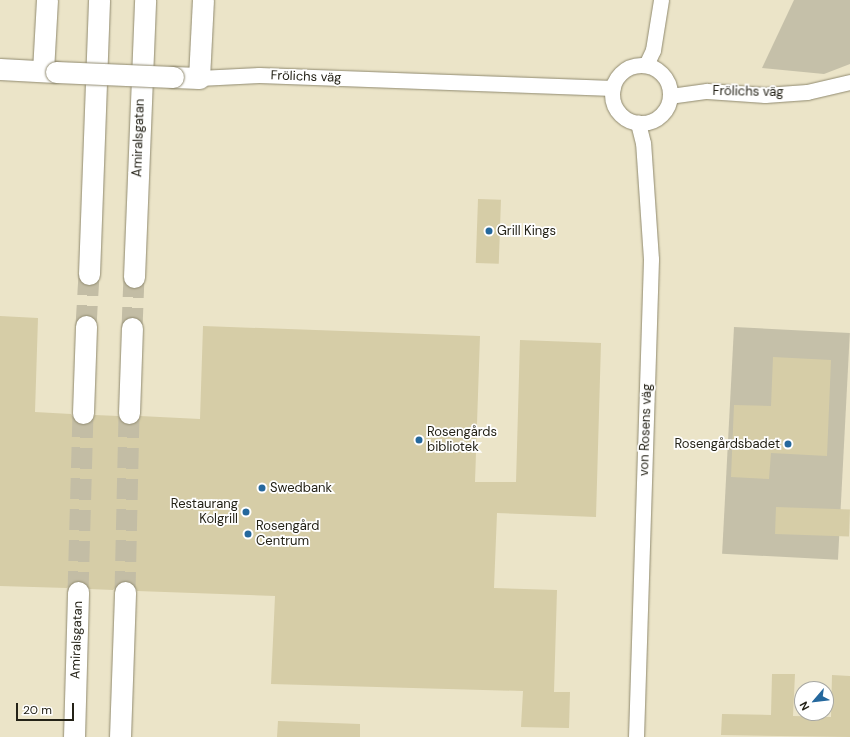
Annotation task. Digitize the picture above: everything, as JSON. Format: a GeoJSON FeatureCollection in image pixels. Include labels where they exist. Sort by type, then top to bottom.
{"type":"FeatureCollection","features":[{"type":"Feature","properties":{"kind":"main road"},"geometry":{"type":"LineString","coordinates":[[47,0],[50,71]]}},
{"type":"Feature","properties":{"kind":"main road"},"geometry":{"type":"LineString","coordinates":[[89,274],[99,0]]}},
{"type":"Feature","properties":{"kind":"main road","name":"Amiralsgatan"},"geometry":{"type":"LineString","coordinates":[[134,277],[145,0]]}},
{"type":"Feature","properties":{"kind":"main road"},"geometry":{"type":"LineString","coordinates":[[199,78],[203,0]]}},
{"type":"Feature","properties":{"kind":"main road","name":"Frölichs väg"},"geometry":{"type":"LineString","coordinates":[[0,69],[199,78]]}},
{"type":"Feature","properties":{"kind":"main road"},"geometry":{"type":"LineString","coordinates":[[83,412],[86,326]]}},
{"type":"Feature","properties":{"kind":"main road"},"geometry":{"type":"LineString","coordinates":[[129,413],[132,328]]}},
{"type":"Feature","properties":{"kind":"main road","name":"Amiralsgatan"},"geometry":{"type":"LineString","coordinates":[[74,737],[78,592]]}},
{"type":"Feature","properties":{"kind":"main road"},"geometry":{"type":"LineString","coordinates":[[120,737],[124,592]]}},
{"type":"Feature","properties":{"kind":"street"},"geometry":{"type":"LineString","coordinates":[[646,66],[653,50],[661,0]]}},
{"type":"Feature","properties":{"kind":"street"},"geometry":{"type":"LineString","coordinates":[[635,66],[646,66],[663,76],[670,96],[663,113],[656,119],[638,123],[621,115],[612,98],[613,88],[617,78],[625,70],[635,66]]}},
{"type":"Feature","properties":{"kind":"street","name":"Frölichs väg"},"geometry":{"type":"LineString","coordinates":[[199,78],[258,75],[613,88]]}},
{"type":"Feature","properties":{"kind":"street","name":"Frölichs väg"},"geometry":{"type":"LineString","coordinates":[[670,96],[708,91],[779,94],[807,92],[850,82]]}},
{"type":"Feature","properties":{"kind":"street","name":"von Rosens väg"},"geometry":{"type":"LineString","coordinates":[[636,737],[651,259],[642,143],[638,123]]}},
{"type":"Feature","properties":{"kind":"shaded area"},"geometry":{"type":"Polygon","coordinates":[[[794,0],[850,0],[850,64],[824,74],[762,68],[794,0]]]}},
{"type":"Feature","properties":{"kind":"shaded area","name":"Rosengårdsbadet"},"geometry":{"type":"Polygon","coordinates":[[[734,327],[850,333],[838,560],[722,554],[734,327]]]}},
{"type":"Feature","properties":{"kind":"building","name":"Grill Kings"},"geometry":{"type":"Polygon","coordinates":[[[478,199],[501,200],[499,264],[476,263],[478,199]]]}},
{"type":"Feature","properties":{"kind":"building","name":"Rosengård Centrum"},"geometry":{"type":"Polygon","coordinates":[[[0,316],[38,318],[35,412],[71,414],[76,423],[82,425],[89,423],[95,415],[118,416],[122,423],[129,425],[135,423],[140,416],[200,419],[203,326],[480,336],[475,482],[516,482],[520,340],[601,343],[596,517],[497,513],[494,588],[557,590],[554,692],[570,692],[569,728],[521,727],[523,691],[271,684],[275,596],[137,591],[132,582],[125,580],[119,582],[113,590],[89,589],[85,582],[78,580],[72,582],[67,588],[0,586],[0,316]]]}},
{"type":"Feature","properties":{"kind":"building"},"geometry":{"type":"Polygon","coordinates":[[[773,357],[831,360],[827,456],[771,453],[769,479],[731,477],[734,405],[771,406],[773,357]]]}},
{"type":"Feature","properties":{"kind":"building"},"geometry":{"type":"Polygon","coordinates":[[[776,507],[850,510],[849,537],[775,534],[776,507]]]}},
{"type":"Feature","properties":{"kind":"building"},"geometry":{"type":"Polygon","coordinates":[[[772,674],[795,674],[794,721],[834,721],[834,681],[832,681],[832,675],[850,676],[850,737],[721,735],[722,714],[771,715],[772,674]]]}},
{"type":"Feature","properties":{"kind":"building"},"geometry":{"type":"Polygon","coordinates":[[[278,721],[360,724],[360,737],[277,737],[278,721]]]}},
{"type":"Feature","properties":{"kind":"tunnel"},"geometry":{"type":"LineString","coordinates":[[86,326],[89,274]]}},
{"type":"Feature","properties":{"kind":"tunnel"},"geometry":{"type":"LineString","coordinates":[[132,328],[134,277]]}},
{"type":"Feature","properties":{"kind":"tunnel"},"geometry":{"type":"LineString","coordinates":[[78,592],[83,413]]}},
{"type":"Feature","properties":{"kind":"tunnel"},"geometry":{"type":"LineString","coordinates":[[125,592],[129,413]]}},
{"type":"Feature","properties":{"kind":"place","name":"Grill Kings"},"geometry":{"type":"Point","coordinates":[489,231]}},
{"type":"Feature","properties":{"kind":"place","name":"Rosengårds bibliotek"},"geometry":{"type":"Point","coordinates":[419,440]}},
{"type":"Feature","properties":{"kind":"place","name":"Rosengårdsbadet"},"geometry":{"type":"Point","coordinates":[788,444]}},
{"type":"Feature","properties":{"kind":"place","name":"Swedbank"},"geometry":{"type":"Point","coordinates":[262,488]}},
{"type":"Feature","properties":{"kind":"place","name":"Restaurang Kolgrill"},"geometry":{"type":"Point","coordinates":[246,512]}},
{"type":"Feature","properties":{"kind":"place","name":"Rosengård Centrum"},"geometry":{"type":"Point","coordinates":[248,534]}}]}
